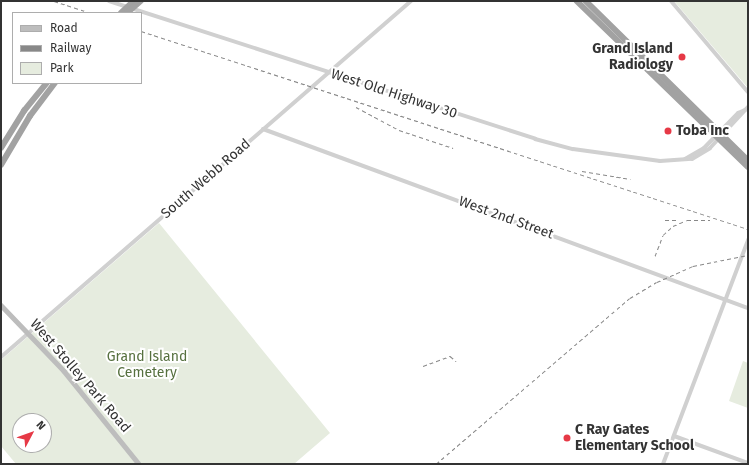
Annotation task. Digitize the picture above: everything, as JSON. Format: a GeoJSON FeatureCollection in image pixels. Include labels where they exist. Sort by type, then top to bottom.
{"type":"FeatureCollection","features":[{"type":"Feature","properties":{"kind":"highway"},"geometry":{"type":"LineString","coordinates":[[122,12],[134,1]]}},
{"type":"Feature","properties":{"kind":"highway"},"geometry":{"type":"LineString","coordinates":[[128,12],[141,1]]}},
{"type":"Feature","properties":{"kind":"highway"},"geometry":{"type":"LineString","coordinates":[[576,1],[748,160]]}},
{"type":"Feature","properties":{"kind":"highway"},"geometry":{"type":"LineString","coordinates":[[586,1],[720,135],[748,167]]}},
{"type":"Feature","properties":{"kind":"highway"},"geometry":{"type":"LineString","coordinates":[[1,148],[24,111],[46,84]]}},
{"type":"Feature","properties":{"kind":"highway"},"geometry":{"type":"LineString","coordinates":[[1,165],[30,116],[54,84]]}},
{"type":"Feature","properties":{"kind":"main road","name":"West Stolley Park Road"},"geometry":{"type":"LineString","coordinates":[[1,305],[64,371],[140,464]]}},
{"type":"Feature","properties":{"kind":"street","name":"West Old Highway 30"},"geometry":{"type":"LineString","coordinates":[[109,1],[535,139],[573,149],[660,161],[685,159],[704,148],[720,135],[746,108]]}},
{"type":"Feature","properties":{"kind":"street","name":"South Webb Road"},"geometry":{"type":"LineString","coordinates":[[1,357],[410,1]]}},
{"type":"Feature","properties":{"kind":"street"},"geometry":{"type":"LineString","coordinates":[[671,1],[748,92]]}},
{"type":"Feature","properties":{"kind":"street","name":"West 2nd Street"},"geometry":{"type":"LineString","coordinates":[[262,129],[748,308]]}},
{"type":"Feature","properties":{"kind":"street"},"geometry":{"type":"LineString","coordinates":[[663,464],[748,240]]}},
{"type":"Feature","properties":{"kind":"street"},"geometry":{"type":"LineString","coordinates":[[674,436],[748,463]]}},
{"type":"Feature","properties":{"kind":"green space"},"geometry":{"type":"Polygon","coordinates":[[[674,1],[748,1],[748,88],[674,1]]]}},
{"type":"Feature","properties":{"kind":"green space","name":"Grand Island Cemetery"},"geometry":{"type":"Polygon","coordinates":[[[159,223],[330,433],[294,464],[16,464],[1,446],[1,360],[159,223]]]}},
{"type":"Feature","properties":{"kind":"green space"},"geometry":{"type":"Polygon","coordinates":[[[743,361],[748,363],[748,408],[729,401],[743,361]]]}},
{"type":"Feature","properties":{"kind":"railway"},"geometry":{"type":"LineString","coordinates":[[54,1],[88,12]]}},
{"type":"Feature","properties":{"kind":"railway"},"geometry":{"type":"LineString","coordinates":[[142,31],[748,229]]}},
{"type":"Feature","properties":{"kind":"railway"},"geometry":{"type":"LineString","coordinates":[[356,107],[399,130],[453,148]]}},
{"type":"Feature","properties":{"kind":"railway"},"geometry":{"type":"LineString","coordinates":[[582,171],[630,179]]}},
{"type":"Feature","properties":{"kind":"railway"},"geometry":{"type":"LineString","coordinates":[[665,220],[677,220]]}},
{"type":"Feature","properties":{"kind":"railway"},"geometry":{"type":"LineString","coordinates":[[655,256],[663,235],[673,226],[687,220],[710,220]]}},
{"type":"Feature","properties":{"kind":"railway"},"geometry":{"type":"LineString","coordinates":[[436,464],[630,298],[657,282],[693,266],[748,255]]}},
{"type":"Feature","properties":{"kind":"railway"},"geometry":{"type":"LineString","coordinates":[[423,366],[450,356],[456,361]]}},
{"type":"Feature","properties":{"kind":"place","name":"Grand Island Radiology"},"geometry":{"type":"Point","coordinates":[682,57]}},
{"type":"Feature","properties":{"kind":"place","name":"Toba Inc"},"geometry":{"type":"Point","coordinates":[668,131]}},
{"type":"Feature","properties":{"kind":"place","name":"C Ray Gates Elementary School"},"geometry":{"type":"Point","coordinates":[567,438]}}]}
